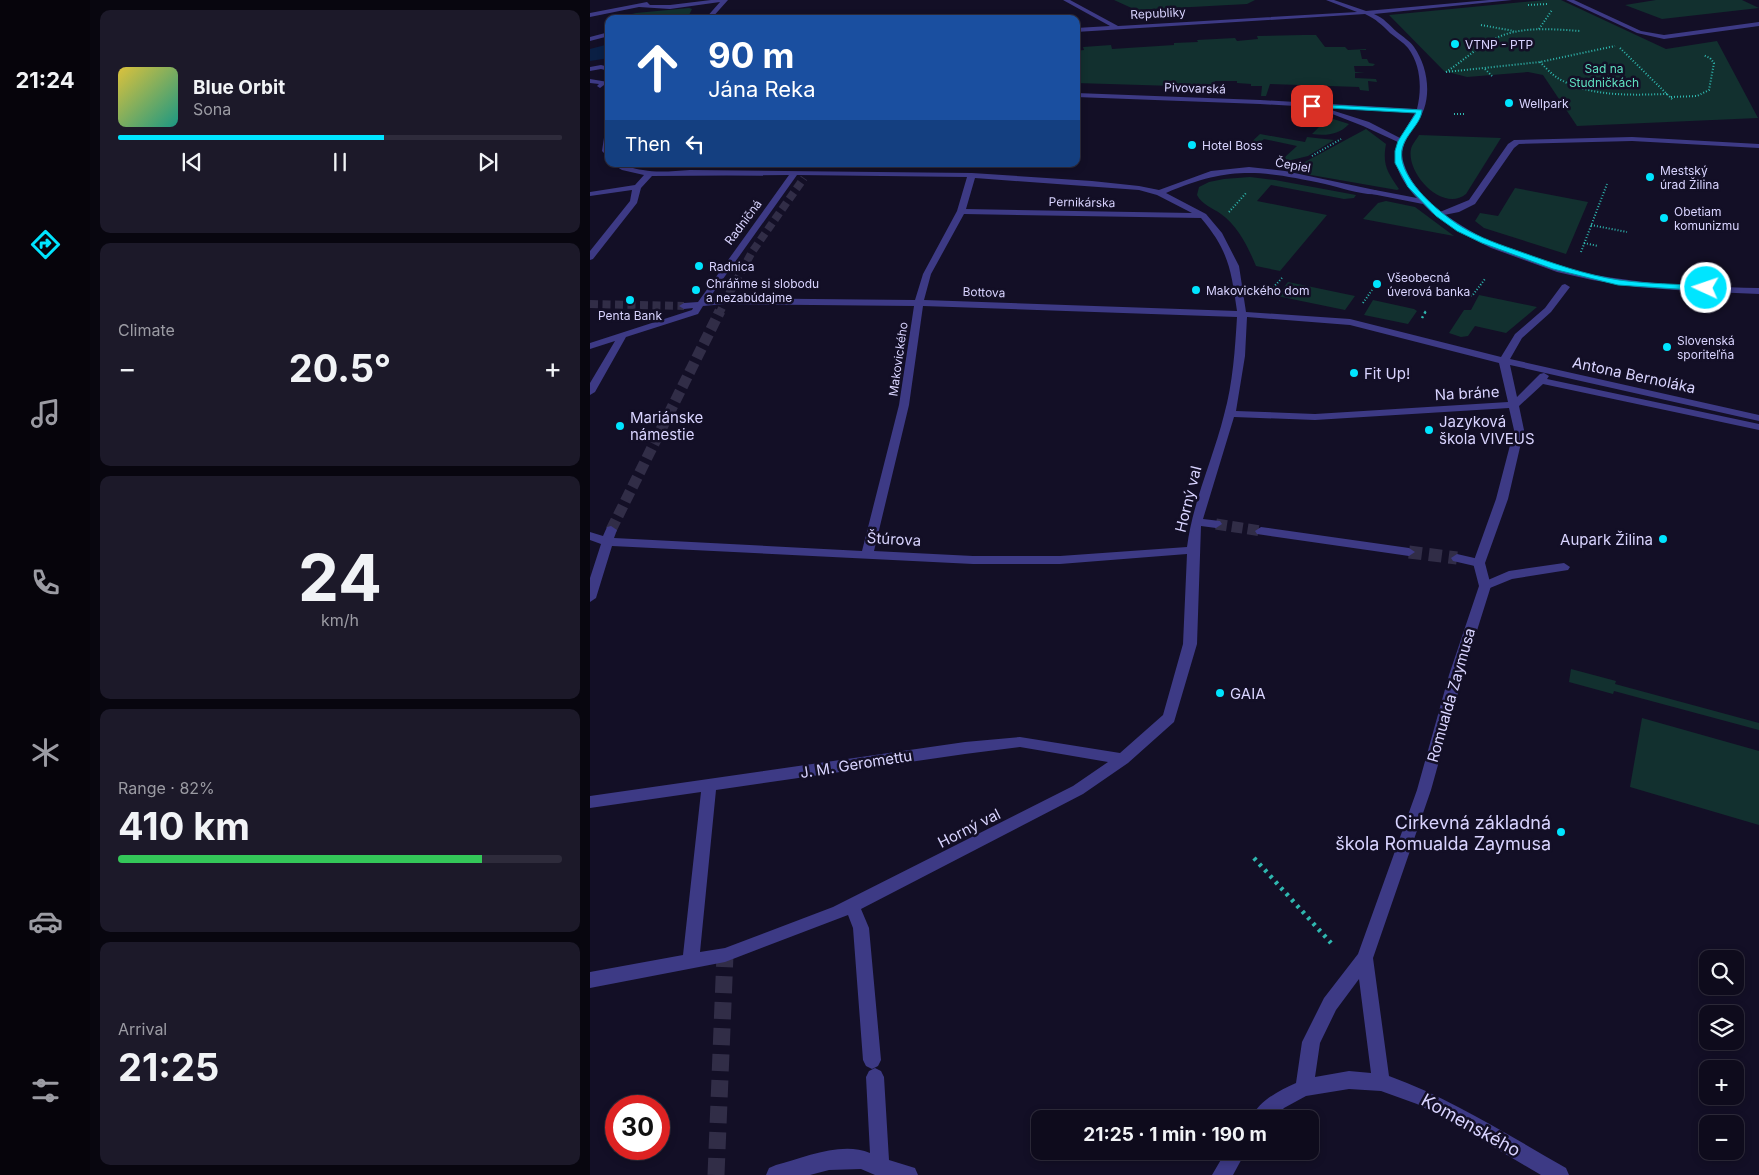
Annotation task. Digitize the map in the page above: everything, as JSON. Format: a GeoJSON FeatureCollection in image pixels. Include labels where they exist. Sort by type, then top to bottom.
{"type":"FeatureCollection","features":[{"type":"Feature","properties":{"kind":"street"},"geometry":{"type":"LineString","coordinates":[[590,15],[640,6],[659,0]]}},
{"type":"Feature","properties":{"kind":"street"},"geometry":{"type":"LineString","coordinates":[[640,6],[670,7],[725,0]]}},
{"type":"Feature","properties":{"kind":"street"},"geometry":{"type":"LineString","coordinates":[[712,15],[725,0]]}},
{"type":"Feature","properties":{"kind":"street"},"geometry":{"type":"LineString","coordinates":[[1066,0],[1116,27]]}},
{"type":"Feature","properties":{"kind":"street"},"geometry":{"type":"LineString","coordinates":[[1329,0],[1379,19],[1412,49],[1418,62],[1424,86],[1424,104],[1401,141],[1398,151],[1399,163],[1411,186],[1425,202],[1460,229],[1484,242],[1512,253],[1576,273],[1618,282],[1757,291]]}},
{"type":"Feature","properties":{"kind":"street","name":"Republiky"},"geometry":{"type":"LineString","coordinates":[[1080,30],[1365,13],[1509,0]]}},
{"type":"Feature","properties":{"kind":"street"},"geometry":{"type":"LineString","coordinates":[[1569,0],[1651,36],[1759,24]]}},
{"type":"Feature","properties":{"kind":"street"},"geometry":{"type":"LineString","coordinates":[[590,8],[618,10]]}},
{"type":"Feature","properties":{"kind":"street"},"geometry":{"type":"LineString","coordinates":[[617,15],[618,10]]}},
{"type":"Feature","properties":{"kind":"street"},"geometry":{"type":"LineString","coordinates":[[590,31],[605,33]]}},
{"type":"Feature","properties":{"kind":"street"},"geometry":{"type":"LineString","coordinates":[[590,39],[605,35]]}},
{"type":"Feature","properties":{"kind":"street"},"geometry":{"type":"LineString","coordinates":[[590,69],[605,68]]}},
{"type":"Feature","properties":{"kind":"street"},"geometry":{"type":"LineString","coordinates":[[590,81],[605,83]]}},
{"type":"Feature","properties":{"kind":"street","name":"Pivovarská"},"geometry":{"type":"LineString","coordinates":[[1080,95],[1420,111]]}},
{"type":"Feature","properties":{"kind":"street","name":"Pivovarská"},"geometry":{"type":"LineString","coordinates":[[1312,106],[1366,124],[1401,141]]}},
{"type":"Feature","properties":{"kind":"street"},"geometry":{"type":"LineString","coordinates":[[1439,214],[1456,210],[1472,202],[1511,146],[1517,142],[1625,138],[1759,146]]}},
{"type":"Feature","properties":{"kind":"street","name":"Horný val"},"geometry":{"type":"LineString","coordinates":[[590,980],[725,955],[840,912],[1078,790],[1123,759],[1169,718],[1190,644],[1193,550],[1196,522],[1230,414],[1240,356],[1242,314],[1236,266],[1218,233],[1203,216],[1160,193],[1139,188],[972,175],[805,175],[795,173],[690,172],[649,175],[629,171],[622,167]]}},
{"type":"Feature","properties":{"kind":"street","name":"Čepiel"},"geometry":{"type":"LineString","coordinates":[[1160,193],[1201,176],[1233,170],[1253,170],[1279,173],[1425,202]]}},
{"type":"Feature","properties":{"kind":"street","name":"Radničná"},"geometry":{"type":"LineString","coordinates":[[622,335],[694,312],[795,173]]}},
{"type":"Feature","properties":{"kind":"street"},"geometry":{"type":"LineString","coordinates":[[590,194],[637,186],[649,175]]}},
{"type":"Feature","properties":{"kind":"street","name":"Makovického"},"geometry":{"type":"LineString","coordinates":[[867,554],[904,405],[919,303],[927,274],[961,211],[972,175]]}},
{"type":"Feature","properties":{"kind":"street"},"geometry":{"type":"LineString","coordinates":[[590,257],[634,201],[637,186]]}},
{"type":"Feature","properties":{"kind":"street","name":"Pernikárska"},"geometry":{"type":"LineString","coordinates":[[961,211],[1203,216]]}},
{"type":"Feature","properties":{"kind":"street"},"geometry":{"type":"LineString","coordinates":[[1504,361],[1518,336],[1548,310],[1565,287]]}},
{"type":"Feature","properties":{"kind":"street","name":"Bottova"},"geometry":{"type":"LineString","coordinates":[[684,306],[725,301],[919,303],[1242,314]]}},
{"type":"Feature","properties":{"kind":"street","name":"Na bráne"},"geometry":{"type":"LineString","coordinates":[[1230,414],[1315,417],[1514,405],[1504,361],[1350,322],[1242,314]]}},
{"type":"Feature","properties":{"kind":"street"},"geometry":{"type":"LineString","coordinates":[[590,336],[622,335]]}},
{"type":"Feature","properties":{"kind":"street"},"geometry":{"type":"LineString","coordinates":[[590,346],[622,335]]}},
{"type":"Feature","properties":{"kind":"street"},"geometry":{"type":"LineString","coordinates":[[590,392],[622,335]]}},
{"type":"Feature","properties":{"kind":"street","name":"Antona Bernoláka"},"geometry":{"type":"LineString","coordinates":[[1504,361],[1543,377],[1759,427]]}},
{"type":"Feature","properties":{"kind":"street"},"geometry":{"type":"LineString","coordinates":[[1543,377],[1514,405],[1519,430],[1502,499],[1479,563],[1485,586],[1509,575],[1564,567]]}},
{"type":"Feature","properties":{"kind":"street","name":"Antona Bernoláka"},"geometry":{"type":"LineString","coordinates":[[1543,377],[1759,418]]}},
{"type":"Feature","properties":{"kind":"street"},"geometry":{"type":"LineString","coordinates":[[1196,522],[1216,524]]}},
{"type":"Feature","properties":{"kind":"street"},"geometry":{"type":"LineString","coordinates":[[1260,531],[1409,552]]}},
{"type":"Feature","properties":{"kind":"street","name":"Štúrova"},"geometry":{"type":"LineString","coordinates":[[592,536],[973,560],[1060,560],[1193,550]]}},
{"type":"Feature","properties":{"kind":"street"},"geometry":{"type":"LineString","coordinates":[[590,598],[610,536]]}},
{"type":"Feature","properties":{"kind":"street"},"geometry":{"type":"LineString","coordinates":[[590,557],[604,556]]}},
{"type":"Feature","properties":{"kind":"street"},"geometry":{"type":"LineString","coordinates":[[1457,558],[1479,563]]}},
{"type":"Feature","properties":{"kind":"street","name":"Romualda Zaymusa"},"geometry":{"type":"LineString","coordinates":[[1304,1088],[1315,1034],[1330,1004],[1365,958],[1424,790],[1456,674],[1485,586]]}},
{"type":"Feature","properties":{"kind":"street","name":"J. M. Geromettu"},"geometry":{"type":"LineString","coordinates":[[590,802],[965,748],[1020,742],[1123,759]]}},
{"type":"Feature","properties":{"kind":"street"},"geometry":{"type":"LineString","coordinates":[[691,962],[708,786]]}},
{"type":"Feature","properties":{"kind":"street"},"geometry":{"type":"LineString","coordinates":[[852,906],[861,928],[874,1069],[879,1167]]}},
{"type":"Feature","properties":{"kind":"street","name":"Romualda Zaymusa"},"geometry":{"type":"LineString","coordinates":[[1365,958],[1381,1082]]}},
{"type":"Feature","properties":{"kind":"street"},"geometry":{"type":"LineString","coordinates":[[1269,1110],[1277,1102],[1304,1088],[1349,1080],[1381,1082]]}},
{"type":"Feature","properties":{"kind":"street","name":"Komenského"},"geometry":{"type":"LineString","coordinates":[[1381,1082],[1422,1097],[1455,1114],[1559,1175]]}},
{"type":"Feature","properties":{"kind":"street"},"geometry":{"type":"LineString","coordinates":[[776,1175],[829,1160],[861,1159],[879,1167],[908,1175]]}},
{"type":"Feature","properties":{"kind":"street"},"geometry":{"type":"LineString","coordinates":[[1222,1175],[1231,1160]]}},
{"type":"Feature","properties":{"kind":"path"},"geometry":{"type":"LineString","coordinates":[[1538,29],[1552,10]]}},
{"type":"Feature","properties":{"kind":"path"},"geometry":{"type":"LineString","coordinates":[[1583,31],[1538,29],[1508,33],[1499,36],[1446,72],[1540,62],[1625,43]]}},
{"type":"Feature","properties":{"kind":"path"},"geometry":{"type":"LineString","coordinates":[[1617,45],[1673,100]]}},
{"type":"Feature","properties":{"kind":"path"},"geometry":{"type":"LineString","coordinates":[[1671,97],[1697,96],[1709,90],[1714,63],[1710,58],[1699,54]]}},
{"type":"Feature","properties":{"kind":"path"},"geometry":{"type":"LineString","coordinates":[[1540,62],[1559,79],[1578,87],[1624,96],[1667,94]]}},
{"type":"Feature","properties":{"kind":"path"},"geometry":{"type":"LineString","coordinates":[[1484,69],[1492,76]]}},
{"type":"Feature","properties":{"kind":"path"},"geometry":{"type":"LineString","coordinates":[[1454,114],[1464,114]]}},
{"type":"Feature","properties":{"kind":"path"},"geometry":{"type":"LineString","coordinates":[[1304,160],[1338,141]]}},
{"type":"Feature","properties":{"kind":"path"},"geometry":{"type":"LineString","coordinates":[[1581,252],[1607,184]]}},
{"type":"Feature","properties":{"kind":"path"},"geometry":{"type":"LineString","coordinates":[[1229,213],[1248,191]]}},
{"type":"Feature","properties":{"kind":"path"},"geometry":{"type":"LineString","coordinates":[[1591,225],[1627,232]]}},
{"type":"Feature","properties":{"kind":"path"},"geometry":{"type":"LineString","coordinates":[[1584,243],[1598,246]]}},
{"type":"Feature","properties":{"kind":"path"},"geometry":{"type":"LineString","coordinates":[[1263,296],[1268,294],[1282,278]]}},
{"type":"Feature","properties":{"kind":"path"},"geometry":{"type":"LineString","coordinates":[[1447,292],[1472,296],[1485,279]]}},
{"type":"Feature","properties":{"kind":"path"},"geometry":{"type":"LineString","coordinates":[[1254,858],[1331,943]]}},
{"type":"Feature","properties":{"kind":"green space"},"geometry":{"type":"Polygon","coordinates":[[[1114,0],[1255,0],[1247,4],[1136,10],[1114,0]]]}},
{"type":"Feature","properties":{"kind":"green space","name":"Sad na Studničkách"},"geometry":{"type":"Polygon","coordinates":[[[1561,0],[1666,49],[1717,41],[1758,118],[1577,126],[1543,75],[1528,72],[1467,77],[1444,71],[1389,15],[1561,0]]]}},
{"type":"Feature","properties":{"kind":"green space"},"geometry":{"type":"Polygon","coordinates":[[[1656,0],[1742,0],[1759,8],[1662,19],[1625,5],[1656,0]]]}},
{"type":"Feature","properties":{"kind":"green space"},"geometry":{"type":"Polygon","coordinates":[[[692,9],[689,15],[632,15],[636,13],[692,9]]]}},
{"type":"Feature","properties":{"kind":"green space"},"geometry":{"type":"Polygon","coordinates":[[[1316,35],[1325,47],[1345,47],[1348,50],[1366,49],[1360,50],[1362,59],[1367,59],[1369,63],[1375,64],[1373,66],[1354,66],[1355,72],[1365,72],[1355,73],[1355,78],[1376,79],[1377,82],[1368,81],[1369,91],[1360,90],[1359,87],[1270,84],[1266,96],[1261,96],[1262,86],[1251,86],[1251,84],[1237,83],[1237,81],[1215,81],[1212,94],[1205,94],[1207,87],[1080,83],[1080,50],[1084,50],[1083,47],[1111,45],[1112,49],[1174,45],[1174,43],[1198,42],[1197,40],[1235,38],[1237,41],[1258,39],[1257,36],[1316,35]]]}},
{"type":"Feature","properties":{"kind":"green space"},"geometry":{"type":"Polygon","coordinates":[[[1327,117],[1349,124],[1332,134],[1312,134],[1319,127],[1310,124],[1327,117]]]}},
{"type":"Feature","properties":{"kind":"green space"},"geometry":{"type":"Polygon","coordinates":[[[1366,129],[1386,144],[1385,163],[1399,189],[1288,171],[1366,129]]]}},
{"type":"Feature","properties":{"kind":"green space"},"geometry":{"type":"Polygon","coordinates":[[[1260,134],[1305,142],[1307,137],[1334,140],[1308,156],[1287,161],[1285,157],[1297,146],[1264,139],[1251,149],[1247,150],[1245,148],[1260,134]]]}},
{"type":"Feature","properties":{"kind":"green space"},"geometry":{"type":"Polygon","coordinates":[[[1419,135],[1501,138],[1466,194],[1457,199],[1437,195],[1420,179],[1414,169],[1411,149],[1419,135]]]}},
{"type":"Feature","properties":{"kind":"green space"},"geometry":{"type":"Polygon","coordinates":[[[1250,177],[1356,195],[1354,198],[1344,199],[1271,185],[1257,201],[1327,215],[1280,271],[1256,266],[1246,244],[1233,225],[1221,214],[1205,204],[1197,195],[1199,187],[1209,182],[1250,177]]]}},
{"type":"Feature","properties":{"kind":"green space"},"geometry":{"type":"Polygon","coordinates":[[[1515,188],[1588,202],[1566,254],[1484,228],[1475,221],[1480,213],[1498,216],[1515,188]]]}},
{"type":"Feature","properties":{"kind":"green space"},"geometry":{"type":"Polygon","coordinates":[[[1386,201],[1415,207],[1454,236],[1363,219],[1378,203],[1386,201]]]}},
{"type":"Feature","properties":{"kind":"green space"},"geometry":{"type":"Polygon","coordinates":[[[1288,282],[1355,296],[1345,310],[1277,296],[1288,282]]]}},
{"type":"Feature","properties":{"kind":"green space"},"geometry":{"type":"Polygon","coordinates":[[[1479,295],[1537,307],[1506,333],[1475,326],[1468,336],[1461,337],[1449,333],[1464,310],[1471,310],[1479,295]]]}},
{"type":"Feature","properties":{"kind":"green space"},"geometry":{"type":"Polygon","coordinates":[[[1373,300],[1417,311],[1408,324],[1364,315],[1373,300]]]}},
{"type":"Feature","properties":{"kind":"green space"},"geometry":{"type":"Polygon","coordinates":[[[1571,669],[1616,681],[1615,684],[1759,723],[1759,730],[1614,691],[1613,694],[1569,682],[1571,669]]]}},
{"type":"Feature","properties":{"kind":"green space"},"geometry":{"type":"Polygon","coordinates":[[[1642,718],[1759,751],[1759,825],[1630,787],[1642,718]]]}},
{"type":"Feature","properties":{"kind":"water"},"geometry":{"type":"Polygon","coordinates":[[[605,45],[605,59],[590,61],[590,49],[605,45]]]}},
{"type":"Feature","properties":{"kind":"tunnel"},"geometry":{"type":"LineString","coordinates":[[729,294],[752,252],[804,178]]}},
{"type":"Feature","properties":{"kind":"tunnel"},"geometry":{"type":"LineString","coordinates":[[590,304],[684,306]]}},
{"type":"Feature","properties":{"kind":"tunnel"},"geometry":{"type":"LineString","coordinates":[[720,312],[722,308]]}},
{"type":"Feature","properties":{"kind":"tunnel"},"geometry":{"type":"LineString","coordinates":[[611,530],[720,311]]}},
{"type":"Feature","properties":{"kind":"tunnel"},"geometry":{"type":"LineString","coordinates":[[1216,524],[1261,531]]}},
{"type":"Feature","properties":{"kind":"tunnel"},"geometry":{"type":"LineString","coordinates":[[1409,552],[1457,558]]}},
{"type":"Feature","properties":{"kind":"tunnel"},"geometry":{"type":"LineString","coordinates":[[716,1175],[725,955]]}},
{"type":"Feature","properties":{"kind":"place","name":"VTNP - PTP"},"geometry":{"type":"Point","coordinates":[1455,44]}},
{"type":"Feature","properties":{"kind":"place","name":"Wellpark"},"geometry":{"type":"Point","coordinates":[1509,103]}},
{"type":"Feature","properties":{"kind":"place","name":"Hotel Boss"},"geometry":{"type":"Point","coordinates":[1192,145]}},
{"type":"Feature","properties":{"kind":"place","name":"Mestský úrad Žilina"},"geometry":{"type":"Point","coordinates":[1650,177]}},
{"type":"Feature","properties":{"kind":"place","name":"Obetiam komunizmu"},"geometry":{"type":"Point","coordinates":[1664,218]}},
{"type":"Feature","properties":{"kind":"place","name":"Radnica"},"geometry":{"type":"Point","coordinates":[699,266]}},
{"type":"Feature","properties":{"kind":"place","name":"Všeobecná úverová banka"},"geometry":{"type":"Point","coordinates":[1377,284]}},
{"type":"Feature","properties":{"kind":"place","name":"Chráňme si slobodu a nezabúdajme"},"geometry":{"type":"Point","coordinates":[696,290]}},
{"type":"Feature","properties":{"kind":"place","name":"Makovického dom"},"geometry":{"type":"Point","coordinates":[1196,290]}},
{"type":"Feature","properties":{"kind":"place","name":"Penta Bank"},"geometry":{"type":"Point","coordinates":[630,300]}},
{"type":"Feature","properties":{"kind":"place","name":"Slovenská sporiteľňa"},"geometry":{"type":"Point","coordinates":[1667,347]}},
{"type":"Feature","properties":{"kind":"place","name":"Fit Up!"},"geometry":{"type":"Point","coordinates":[1354,373]}},
{"type":"Feature","properties":{"kind":"place","name":"Mariánske námestie"},"geometry":{"type":"Point","coordinates":[620,426]}},
{"type":"Feature","properties":{"kind":"place","name":"Jazyková škola VIVEUS"},"geometry":{"type":"Point","coordinates":[1429,430]}},
{"type":"Feature","properties":{"kind":"place","name":"Aupark Žilina"},"geometry":{"type":"Point","coordinates":[1663,539]}},
{"type":"Feature","properties":{"kind":"place","name":"GAIA"},"geometry":{"type":"Point","coordinates":[1220,693]}},
{"type":"Feature","properties":{"kind":"place","name":"Cirkevná základná škola Romualda Zaymusa"},"geometry":{"type":"Point","coordinates":[1561,832]}},
{"type":"Feature","properties":{"kind":"route"},"geometry":{"type":"LineString","coordinates":[[1312,106],[1420,111],[1401,141],[1398,151],[1399,163],[1404,175],[1425,202],[1439,214],[1460,229],[1484,242],[1576,273],[1618,282],[1706,288]]}}]}
